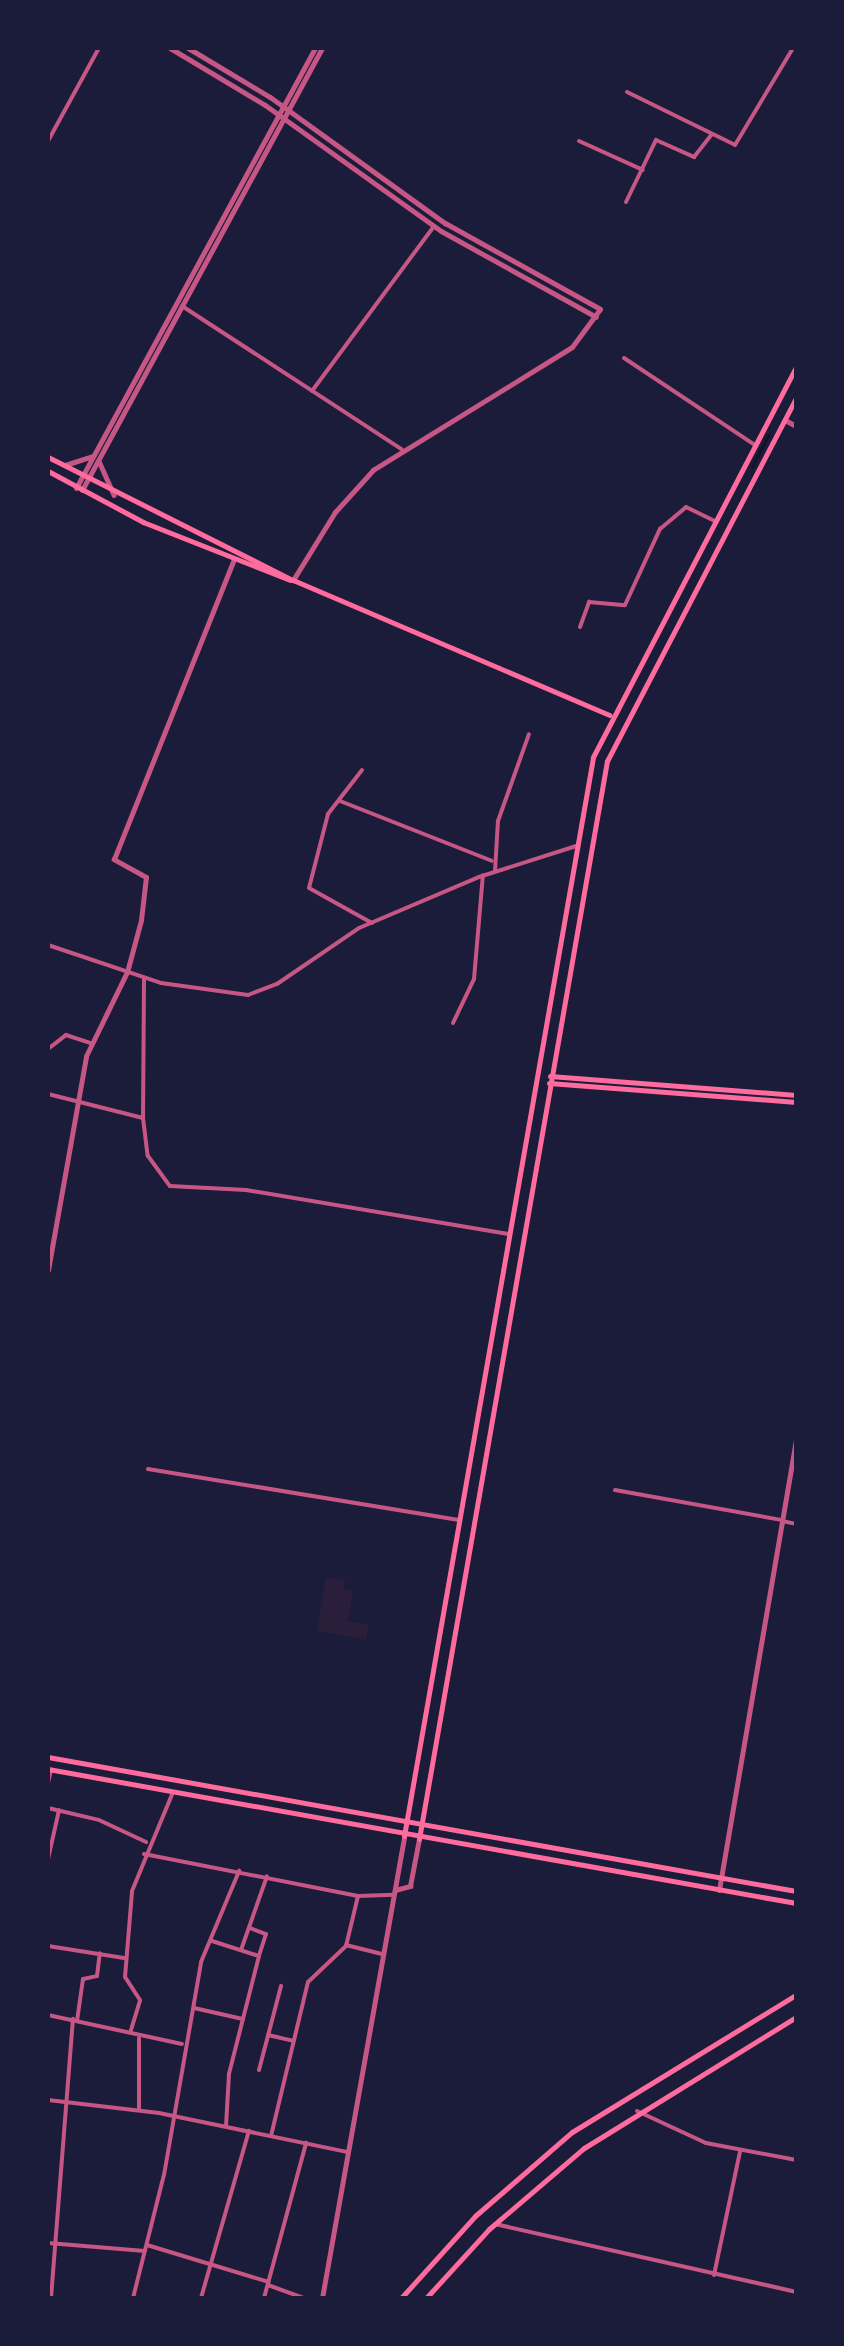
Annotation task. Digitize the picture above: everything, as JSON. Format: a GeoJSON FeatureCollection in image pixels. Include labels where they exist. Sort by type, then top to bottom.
{"type":"FeatureCollection","features":[{"type":"Feature","properties":{"kind":"main road"},"geometry":{"type":"LineString","coordinates":[[404,1836],[592,757],[609,715],[796,366]]}},
{"type":"Feature","properties":{"kind":"main road"},"geometry":{"type":"LineString","coordinates":[[419,1838],[590,847],[614,739],[796,398]]}},
{"type":"Feature","properties":{"kind":"main road"},"geometry":{"type":"LineString","coordinates":[[48,458],[114,495],[293,580],[609,715]]}},
{"type":"Feature","properties":{"kind":"main road"},"geometry":{"type":"LineString","coordinates":[[48,471],[232,561],[293,580]]}},
{"type":"Feature","properties":{"kind":"main road"},"geometry":{"type":"LineString","coordinates":[[549,1080],[796,1099]]}},
{"type":"Feature","properties":{"kind":"main road"},"geometry":{"type":"LineString","coordinates":[[48,1757],[796,1891]]}},
{"type":"Feature","properties":{"kind":"main road"},"geometry":{"type":"LineString","coordinates":[[49,1770],[796,1903]]}},
{"type":"Feature","properties":{"kind":"main road"},"geometry":{"type":"LineString","coordinates":[[401,2298],[484,2207],[572,2132],[796,1995]]}},
{"type":"Feature","properties":{"kind":"main road"},"geometry":{"type":"LineString","coordinates":[[426,2298],[495,2224],[637,2111],[796,2017]]}},
{"type":"Feature","properties":{"kind":"street"},"geometry":{"type":"LineString","coordinates":[[48,142],[99,48]]}},
{"type":"Feature","properties":{"kind":"street"},"geometry":{"type":"LineString","coordinates":[[170,48],[281,116],[434,226],[596,317]]}},
{"type":"Feature","properties":{"kind":"street"},"geometry":{"type":"LineString","coordinates":[[188,48],[286,108],[444,223],[600,309],[572,347],[401,450],[342,502],[293,580]]}},
{"type":"Feature","properties":{"kind":"street"},"geometry":{"type":"LineString","coordinates":[[79,489],[318,48]]}},
{"type":"Feature","properties":{"kind":"street"},"geometry":{"type":"LineString","coordinates":[[627,92],[734,145],[793,48]]}},
{"type":"Feature","properties":{"kind":"street"},"geometry":{"type":"LineString","coordinates":[[114,495],[102,477],[97,455],[182,306],[281,116]]}},
{"type":"Feature","properties":{"kind":"street"},"geometry":{"type":"LineString","coordinates":[[626,202],[656,140],[694,157],[711,135]]}},
{"type":"Feature","properties":{"kind":"street"},"geometry":{"type":"LineString","coordinates":[[578,142],[643,170]]}},
{"type":"Feature","properties":{"kind":"street"},"geometry":{"type":"LineString","coordinates":[[312,391],[434,226]]}},
{"type":"Feature","properties":{"kind":"street"},"geometry":{"type":"LineString","coordinates":[[182,306],[401,450]]}},
{"type":"Feature","properties":{"kind":"street"},"geometry":{"type":"LineString","coordinates":[[624,358],[755,445]]}},
{"type":"Feature","properties":{"kind":"street"},"geometry":{"type":"LineString","coordinates":[[785,420],[796,426]]}},
{"type":"Feature","properties":{"kind":"street"},"geometry":{"type":"LineString","coordinates":[[60,465],[97,455]]}},
{"type":"Feature","properties":{"kind":"street"},"geometry":{"type":"LineString","coordinates":[[580,627],[589,602],[625,605],[660,529],[686,507],[715,521]]}},
{"type":"Feature","properties":{"kind":"street"},"geometry":{"type":"LineString","coordinates":[[48,1270],[92,1044],[126,972],[147,879],[114,860],[232,561]]}},
{"type":"Feature","properties":{"kind":"street"},"geometry":{"type":"LineString","coordinates":[[495,871],[492,861],[505,794],[528,734]]}},
{"type":"Feature","properties":{"kind":"street"},"geometry":{"type":"LineString","coordinates":[[362,770],[326,819],[309,889],[372,923]]}},
{"type":"Feature","properties":{"kind":"street"},"geometry":{"type":"LineString","coordinates":[[340,801],[492,861]]}},
{"type":"Feature","properties":{"kind":"street"},"geometry":{"type":"LineString","coordinates":[[48,945],[144,978],[227,996],[254,994],[372,923],[483,875],[576,846]]}},
{"type":"Feature","properties":{"kind":"street"},"geometry":{"type":"LineString","coordinates":[[452,1023],[474,978],[483,875]]}},
{"type":"Feature","properties":{"kind":"street"},"geometry":{"type":"LineString","coordinates":[[144,978],[144,1118],[148,1156],[175,1189],[246,1190],[508,1234]]}},
{"type":"Feature","properties":{"kind":"street"},"geometry":{"type":"LineString","coordinates":[[48,1049],[66,1034],[92,1044]]}},
{"type":"Feature","properties":{"kind":"street"},"geometry":{"type":"LineString","coordinates":[[48,1094],[144,1118]]}},
{"type":"Feature","properties":{"kind":"street"},"geometry":{"type":"LineString","coordinates":[[719,1890],[796,1441]]}},
{"type":"Feature","properties":{"kind":"street"},"geometry":{"type":"LineString","coordinates":[[148,1469],[459,1520]]}},
{"type":"Feature","properties":{"kind":"street"},"geometry":{"type":"LineString","coordinates":[[615,1490],[796,1524]]}},
{"type":"Feature","properties":{"kind":"street"},"geometry":{"type":"LineString","coordinates":[[48,1783],[49,1770]]}},
{"type":"Feature","properties":{"kind":"street"},"geometry":{"type":"LineString","coordinates":[[131,2030],[140,2000],[126,1982],[124,1958],[132,1891],[148,1844],[173,1792]]}},
{"type":"Feature","properties":{"kind":"street"},"geometry":{"type":"LineString","coordinates":[[48,1808],[148,1844]]}},
{"type":"Feature","properties":{"kind":"street"},"geometry":{"type":"LineString","coordinates":[[48,1859],[59,1810]]}},
{"type":"Feature","properties":{"kind":"street"},"geometry":{"type":"LineString","coordinates":[[322,2298],[404,1836]]}},
{"type":"Feature","properties":{"kind":"street"},"geometry":{"type":"LineString","coordinates":[[144,1854],[358,1896],[394,1893],[410,1886],[419,1838]]}},
{"type":"Feature","properties":{"kind":"street"},"geometry":{"type":"LineString","coordinates":[[133,2298],[184,2044],[212,1942],[239,1871]]}},
{"type":"Feature","properties":{"kind":"street"},"geometry":{"type":"LineString","coordinates":[[241,1950],[266,1876]]}},
{"type":"Feature","properties":{"kind":"street"},"geometry":{"type":"LineString","coordinates":[[271,2136],[310,1978],[346,1945],[358,1896]]}},
{"type":"Feature","properties":{"kind":"street"},"geometry":{"type":"LineString","coordinates":[[226,2126],[230,2074],[266,1934],[248,1927]]}},
{"type":"Feature","properties":{"kind":"street"},"geometry":{"type":"LineString","coordinates":[[212,1942],[259,1956]]}},
{"type":"Feature","properties":{"kind":"street"},"geometry":{"type":"LineString","coordinates":[[346,1945],[384,1954]]}},
{"type":"Feature","properties":{"kind":"street"},"geometry":{"type":"LineString","coordinates":[[48,1946],[124,1958]]}},
{"type":"Feature","properties":{"kind":"street"},"geometry":{"type":"LineString","coordinates":[[50,2298],[75,2020],[83,1979],[97,1976],[100,1953]]}},
{"type":"Feature","properties":{"kind":"street"},"geometry":{"type":"LineString","coordinates":[[260,2070],[281,1986]]}},
{"type":"Feature","properties":{"kind":"street"},"geometry":{"type":"LineString","coordinates":[[194,2008],[244,2020]]}},
{"type":"Feature","properties":{"kind":"street"},"geometry":{"type":"LineString","coordinates":[[48,2014],[131,2030],[139,2038],[184,2044]]}},
{"type":"Feature","properties":{"kind":"street"},"geometry":{"type":"LineString","coordinates":[[268,2035],[294,2042]]}},
{"type":"Feature","properties":{"kind":"street"},"geometry":{"type":"LineString","coordinates":[[138,2110],[139,2038]]}},
{"type":"Feature","properties":{"kind":"street"},"geometry":{"type":"LineString","coordinates":[[48,2100],[172,2115],[349,2152]]}},
{"type":"Feature","properties":{"kind":"street"},"geometry":{"type":"LineString","coordinates":[[637,2111],[740,2152],[796,2160]]}},
{"type":"Feature","properties":{"kind":"street"},"geometry":{"type":"LineString","coordinates":[[201,2298],[250,2131]]}},
{"type":"Feature","properties":{"kind":"street"},"geometry":{"type":"LineString","coordinates":[[264,2298],[306,2143]]}},
{"type":"Feature","properties":{"kind":"street"},"geometry":{"type":"LineString","coordinates":[[714,2274],[740,2152]]}},
{"type":"Feature","properties":{"kind":"street"},"geometry":{"type":"LineString","coordinates":[[495,2224],[796,2292]]}},
{"type":"Feature","properties":{"kind":"street"},"geometry":{"type":"LineString","coordinates":[[48,2243],[146,2248],[210,2264],[303,2298]]}},
{"type":"Feature","properties":{"kind":"shaded area"},"geometry":{"type":"Polygon","coordinates":[[[326,1577],[345,1580],[344,1589],[353,1591],[348,1621],[369,1625],[366,1640],[317,1631],[326,1577]]]}},
{"type":"Feature","properties":{"kind":"waterway"},"geometry":{"type":"LineString","coordinates":[[752,467],[768,436]]}}]}
